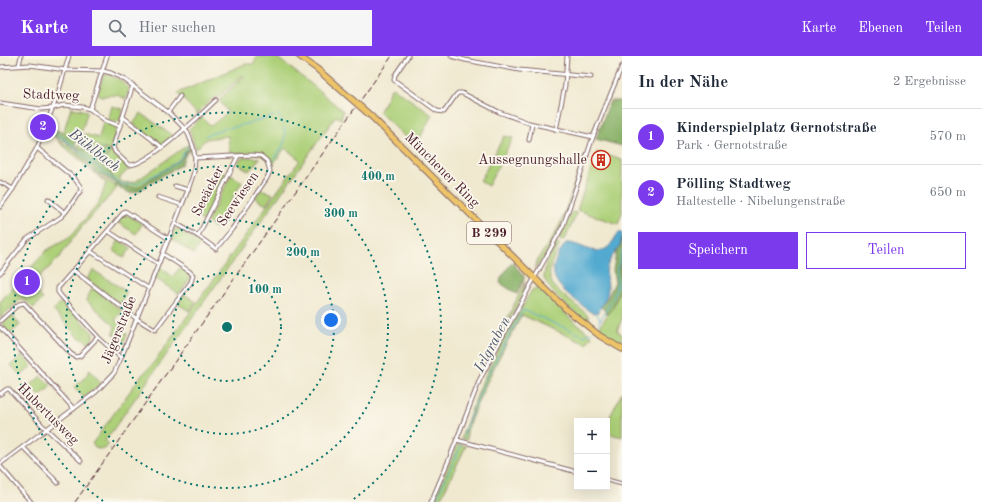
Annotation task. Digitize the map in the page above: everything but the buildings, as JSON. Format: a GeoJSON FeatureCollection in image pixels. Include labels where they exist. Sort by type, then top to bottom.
{"type":"FeatureCollection","features":[{"type":"Feature","properties":{"kind":"main road","name":"Münchener Ring"},"geometry":{"type":"LineString","coordinates":[[299,56],[347,94],[371,116],[578,319],[600,336],[622,349]]}},
{"type":"Feature","properties":{"kind":"street"},"geometry":{"type":"LineString","coordinates":[[19,65],[21,56]]}},
{"type":"Feature","properties":{"kind":"street"},"geometry":{"type":"LineString","coordinates":[[0,207],[13,189],[37,148],[53,108],[66,70],[69,56]]}},
{"type":"Feature","properties":{"kind":"street"},"geometry":{"type":"LineString","coordinates":[[90,110],[107,56]]}},
{"type":"Feature","properties":{"kind":"street"},"geometry":{"type":"LineString","coordinates":[[408,56],[394,78],[396,82],[440,112],[445,110],[456,95],[460,93],[466,94],[499,112],[532,124],[593,138]]}},
{"type":"Feature","properties":{"kind":"street"},"geometry":{"type":"LineString","coordinates":[[451,56],[511,69],[591,77]]}},
{"type":"Feature","properties":{"kind":"street"},"geometry":{"type":"LineString","coordinates":[[556,130],[567,75],[567,56]]}},
{"type":"Feature","properties":{"kind":"street"},"geometry":{"type":"LineString","coordinates":[[0,67],[37,65],[66,70],[103,71],[115,75],[133,86],[168,112],[185,129]]}},
{"type":"Feature","properties":{"kind":"street"},"geometry":{"type":"LineString","coordinates":[[431,502],[457,440],[480,379],[563,226],[593,138],[622,66]]}},
{"type":"Feature","properties":{"kind":"street"},"geometry":{"type":"LineString","coordinates":[[133,86],[113,149],[127,164],[134,164],[163,146],[185,129],[216,100]]}},
{"type":"Feature","properties":{"kind":"street"},"geometry":{"type":"LineString","coordinates":[[168,112],[180,96]]}},
{"type":"Feature","properties":{"kind":"street","name":"Stadtweg"},"geometry":{"type":"LineString","coordinates":[[0,103],[41,109],[68,105],[90,110],[106,121],[120,126]]}},
{"type":"Feature","properties":{"kind":"street"},"geometry":{"type":"LineString","coordinates":[[123,118],[163,146]]}},
{"type":"Feature","properties":{"kind":"street"},"geometry":{"type":"LineString","coordinates":[[529,140],[532,124]]}},
{"type":"Feature","properties":{"kind":"street","name":"Jägerstraße"},"geometry":{"type":"LineString","coordinates":[[0,465],[96,392],[108,380],[117,367],[169,239],[194,172],[195,158],[193,146],[185,129]]}},
{"type":"Feature","properties":{"kind":"street"},"geometry":{"type":"LineString","coordinates":[[0,273],[26,239],[56,221],[65,213],[80,193],[81,188],[74,178],[37,148]]}},
{"type":"Feature","properties":{"kind":"street","name":"Seewiesen"},"geometry":{"type":"LineString","coordinates":[[175,222],[216,249],[232,229],[268,174],[269,164],[261,156],[252,154],[195,158]]}},
{"type":"Feature","properties":{"kind":"street","name":"Seeäcker"},"geometry":{"type":"LineString","coordinates":[[198,236],[238,156]]}},
{"type":"Feature","properties":{"kind":"street"},"geometry":{"type":"LineString","coordinates":[[0,182],[13,189]]}},
{"type":"Feature","properties":{"kind":"street"},"geometry":{"type":"LineString","coordinates":[[175,186],[188,190]]}},
{"type":"Feature","properties":{"kind":"street"},"geometry":{"type":"LineString","coordinates":[[158,197],[182,205]]}},
{"type":"Feature","properties":{"kind":"street"},"geometry":{"type":"LineString","coordinates":[[48,199],[65,213]]}},
{"type":"Feature","properties":{"kind":"street"},"geometry":{"type":"LineString","coordinates":[[121,358],[98,337],[58,292],[58,288],[125,211],[169,239]]}},
{"type":"Feature","properties":{"kind":"street"},"geometry":{"type":"LineString","coordinates":[[108,231],[158,264]]}},
{"type":"Feature","properties":{"kind":"street"},"geometry":{"type":"LineString","coordinates":[[90,251],[148,288]]}},
{"type":"Feature","properties":{"kind":"street"},"geometry":{"type":"LineString","coordinates":[[73,270],[136,319],[153,330],[156,330],[193,278],[192,273],[163,254]]}},
{"type":"Feature","properties":{"kind":"street"},"geometry":{"type":"LineString","coordinates":[[0,321],[19,304],[24,303],[71,354],[76,357],[80,356],[98,337]]}},
{"type":"Feature","properties":{"kind":"street"},"geometry":{"type":"LineString","coordinates":[[0,327],[74,409]]}},
{"type":"Feature","properties":{"kind":"street","name":"Hubertusweg"},"geometry":{"type":"LineString","coordinates":[[0,394],[9,389],[47,429],[81,461]]}},
{"type":"Feature","properties":{"kind":"street"},"geometry":{"type":"LineString","coordinates":[[457,440],[574,471]]}},
{"type":"Feature","properties":{"kind":"street"},"geometry":{"type":"LineString","coordinates":[[23,447],[58,483]]}},
{"type":"Feature","properties":{"kind":"street"},"geometry":{"type":"LineString","coordinates":[[0,465],[31,502]]}},
{"type":"Feature","properties":{"kind":"street"},"geometry":{"type":"LineString","coordinates":[[610,481],[622,484]]}},
{"type":"Feature","properties":{"kind":"green space"},"geometry":{"type":"Polygon","coordinates":[[[258,56],[275,56],[343,111],[341,119],[336,116],[105,441],[109,444],[105,449],[98,449],[92,444],[141,376],[152,365],[300,160],[285,148],[273,164],[268,159],[258,154],[230,154],[228,136],[206,139],[196,149],[189,129],[202,117],[211,126],[228,112],[219,100],[244,76],[242,76],[217,98],[214,97],[197,114],[178,93],[245,64],[253,64],[258,56]]]}},
{"type":"Feature","properties":{"kind":"green space"},"geometry":{"type":"Polygon","coordinates":[[[108,74],[120,80],[128,87],[129,90],[126,99],[117,95],[102,96],[98,94],[103,76],[108,74]]]}},
{"type":"Feature","properties":{"kind":"green space"},"geometry":{"type":"Polygon","coordinates":[[[392,87],[432,115],[420,138],[415,138],[411,142],[379,112],[392,87]]]}},
{"type":"Feature","properties":{"kind":"green space"},"geometry":{"type":"Polygon","coordinates":[[[610,101],[622,101],[622,146],[596,139],[610,101]]]}},
{"type":"Feature","properties":{"kind":"green space"},"geometry":{"type":"Polygon","coordinates":[[[112,106],[123,109],[120,120],[117,122],[108,120],[112,106]]]}},
{"type":"Feature","properties":{"kind":"green space"},"geometry":{"type":"Polygon","coordinates":[[[71,108],[86,111],[87,114],[79,139],[63,133],[71,108]]]}},
{"type":"Feature","properties":{"kind":"green space"},"geometry":{"type":"Polygon","coordinates":[[[141,113],[173,136],[163,144],[159,144],[133,124],[141,113]]]}},
{"type":"Feature","properties":{"kind":"green space"},"geometry":{"type":"Polygon","coordinates":[[[103,122],[115,126],[116,130],[110,151],[89,144],[83,150],[78,147],[84,134],[99,138],[103,122]]]}},
{"type":"Feature","properties":{"kind":"green space"},"geometry":{"type":"Polygon","coordinates":[[[49,127],[79,139],[75,144],[77,146],[75,150],[65,141],[56,138],[48,131],[49,127]]]}},
{"type":"Feature","properties":{"kind":"green space"},"geometry":{"type":"Polygon","coordinates":[[[504,136],[513,138],[488,186],[480,181],[504,136]]]}},
{"type":"Feature","properties":{"kind":"green space"},"geometry":{"type":"Polygon","coordinates":[[[57,140],[75,152],[101,178],[117,188],[80,229],[59,258],[40,276],[32,287],[43,299],[33,308],[26,301],[20,300],[0,318],[0,302],[47,250],[69,238],[99,203],[106,183],[57,140]]]}},
{"type":"Feature","properties":{"kind":"green space"},"geometry":{"type":"Polygon","coordinates":[[[89,144],[111,151],[102,164],[109,169],[115,181],[121,186],[134,188],[139,187],[181,159],[190,148],[191,150],[187,152],[181,165],[139,191],[130,193],[119,188],[112,181],[98,174],[76,152],[78,147],[84,150],[89,144]]]}},
{"type":"Feature","properties":{"kind":"green space"},"geometry":{"type":"Polygon","coordinates":[[[189,144],[190,148],[181,159],[139,187],[134,188],[122,186],[115,181],[109,169],[102,164],[111,151],[129,169],[118,179],[124,183],[135,182],[189,144]]]}},
{"type":"Feature","properties":{"kind":"green space"},"geometry":{"type":"Polygon","coordinates":[[[597,152],[622,160],[622,213],[618,224],[577,210],[597,152]]]}},
{"type":"Feature","properties":{"kind":"green space"},"geometry":{"type":"Polygon","coordinates":[[[244,157],[260,158],[249,171],[237,163],[244,157]]]}},
{"type":"Feature","properties":{"kind":"green space"},"geometry":{"type":"Polygon","coordinates":[[[584,157],[585,158],[571,201],[559,230],[544,257],[535,269],[537,261],[557,230],[584,157]]]}},
{"type":"Feature","properties":{"kind":"green space"},"geometry":{"type":"Polygon","coordinates":[[[214,167],[227,175],[203,221],[194,215],[214,167]]]}},
{"type":"Feature","properties":{"kind":"green space"},"geometry":{"type":"Polygon","coordinates":[[[231,175],[242,182],[215,228],[207,222],[231,175]]]}},
{"type":"Feature","properties":{"kind":"green space"},"geometry":{"type":"Polygon","coordinates":[[[261,189],[273,194],[266,205],[255,198],[261,189]]]}},
{"type":"Feature","properties":{"kind":"green space"},"geometry":{"type":"Polygon","coordinates":[[[571,213],[576,213],[576,215],[565,239],[561,241],[559,238],[571,213]]]}},
{"type":"Feature","properties":{"kind":"green space"},"geometry":{"type":"Polygon","coordinates":[[[122,216],[130,216],[142,224],[136,234],[117,222],[122,216]]]}},
{"type":"Feature","properties":{"kind":"green space"},"geometry":{"type":"Polygon","coordinates":[[[175,228],[201,244],[193,254],[171,238],[175,228]]]}},
{"type":"Feature","properties":{"kind":"green space"},"geometry":{"type":"Polygon","coordinates":[[[622,238],[622,260],[619,267],[622,283],[613,308],[607,314],[601,306],[608,297],[615,282],[613,270],[617,248],[622,238]]]}},
{"type":"Feature","properties":{"kind":"green space"},"geometry":{"type":"Polygon","coordinates":[[[119,240],[131,248],[124,258],[113,250],[119,240]]]}},
{"type":"Feature","properties":{"kind":"green space"},"geometry":{"type":"Polygon","coordinates":[[[559,243],[550,267],[551,281],[561,293],[587,314],[590,320],[589,324],[558,297],[544,278],[546,263],[556,244],[559,243]]]}},
{"type":"Feature","properties":{"kind":"green space"},"geometry":{"type":"Polygon","coordinates":[[[622,260],[622,319],[617,331],[622,334],[622,346],[598,330],[617,298],[621,285],[620,268],[622,260]]]}},
{"type":"Feature","properties":{"kind":"green space"},"geometry":{"type":"Polygon","coordinates":[[[512,262],[524,276],[517,294],[500,283],[501,278],[512,262]]]}},
{"type":"Feature","properties":{"kind":"green space"},"geometry":{"type":"Polygon","coordinates":[[[160,267],[173,277],[180,267],[190,274],[189,280],[179,294],[155,278],[160,267]]]}},
{"type":"Feature","properties":{"kind":"green space"},"geometry":{"type":"Polygon","coordinates":[[[93,270],[127,292],[120,304],[87,279],[93,270]]]}},
{"type":"Feature","properties":{"kind":"green space"},"geometry":{"type":"Polygon","coordinates":[[[525,282],[524,292],[501,336],[498,338],[525,282]]]}},
{"type":"Feature","properties":{"kind":"green space"},"geometry":{"type":"Polygon","coordinates":[[[93,287],[122,311],[115,320],[124,327],[123,331],[127,334],[124,342],[113,333],[115,326],[86,300],[93,287]]]}},
{"type":"Feature","properties":{"kind":"green space"},"geometry":{"type":"Polygon","coordinates":[[[536,288],[540,289],[571,319],[592,336],[586,344],[522,315],[481,395],[468,427],[467,440],[461,438],[483,380],[502,342],[532,290],[536,288]]]}},
{"type":"Feature","properties":{"kind":"green space"},"geometry":{"type":"Polygon","coordinates":[[[184,294],[196,302],[189,311],[177,303],[184,294]]]}},
{"type":"Feature","properties":{"kind":"green space"},"geometry":{"type":"Polygon","coordinates":[[[63,301],[93,333],[93,338],[89,344],[84,339],[79,338],[53,310],[63,301]]]}},
{"type":"Feature","properties":{"kind":"green space"},"geometry":{"type":"Polygon","coordinates":[[[11,314],[20,325],[9,335],[2,325],[11,314]]]}},
{"type":"Feature","properties":{"kind":"green space"},"geometry":{"type":"Polygon","coordinates":[[[22,355],[32,366],[21,376],[11,365],[22,355]]]}},
{"type":"Feature","properties":{"kind":"green space"},"geometry":{"type":"Polygon","coordinates":[[[90,370],[101,383],[84,398],[74,387],[83,380],[90,370]]]}},
{"type":"Feature","properties":{"kind":"green space"},"geometry":{"type":"Polygon","coordinates":[[[41,376],[51,386],[40,396],[30,386],[41,376]]]}},
{"type":"Feature","properties":{"kind":"green space"},"geometry":{"type":"Polygon","coordinates":[[[622,392],[622,437],[610,434],[609,418],[622,392]]]}},
{"type":"Feature","properties":{"kind":"green space"},"geometry":{"type":"Polygon","coordinates":[[[458,444],[466,446],[439,502],[433,502],[458,444]]]}},
{"type":"Feature","properties":{"kind":"water"},"geometry":{"type":"Polygon","coordinates":[[[619,232],[622,233],[622,239],[607,267],[607,295],[598,312],[594,313],[589,311],[570,296],[557,282],[554,275],[554,266],[558,255],[566,243],[571,243],[597,251],[602,250],[609,246],[619,232]]]}},
{"type":"Feature","properties":{"kind":"waterway","name":"Bühlbach"},"geometry":{"type":"LineString","coordinates":[[278,114],[283,124]]}},
{"type":"Feature","properties":{"kind":"waterway","name":"Bühlbach"},"geometry":{"type":"LineString","coordinates":[[205,136],[224,128],[235,127],[274,116]]}},
{"type":"Feature","properties":{"kind":"waterway","name":"Bühlbach"},"geometry":{"type":"LineString","coordinates":[[47,128],[55,132],[82,153],[104,173],[123,185],[137,184],[168,168],[179,160],[189,145]]}},
{"type":"Feature","properties":{"kind":"waterway","name":"Bühlbach"},"geometry":{"type":"LineString","coordinates":[[273,160],[284,142],[284,128]]}},
{"type":"Feature","properties":{"kind":"waterway","name":"Irlgraben"},"geometry":{"type":"LineString","coordinates":[[597,326],[614,296],[617,284],[617,269],[622,250]]}},
{"type":"Feature","properties":{"kind":"waterway","name":"Irlgraben"},"geometry":{"type":"LineString","coordinates":[[464,437],[465,429],[487,376],[523,310],[584,336],[592,332]]}},
{"type":"Feature","properties":{"kind":"waterway"},"geometry":{"type":"LineString","coordinates":[[596,312],[600,320]]}},
{"type":"Feature","properties":{"kind":"waterway","name":"Irlgraben"},"geometry":{"type":"LineString","coordinates":[[435,502],[461,446]]}},
{"type":"Feature","properties":{"kind":"railway"},"geometry":{"type":"LineString","coordinates":[[75,502],[392,56]]}},
{"type":"Feature","properties":{"kind":"place","name":"Pölling Stadtweg"},"geometry":{"type":"Point","coordinates":[43,127]}},
{"type":"Feature","properties":{"kind":"place","name":"Aussegnungshalle"},"geometry":{"type":"Point","coordinates":[601,160]}},
{"type":"Feature","properties":{"kind":"place","name":"Kinderspielplatz Gernotstraße"},"geometry":{"type":"Point","coordinates":[27,282]}}]}
